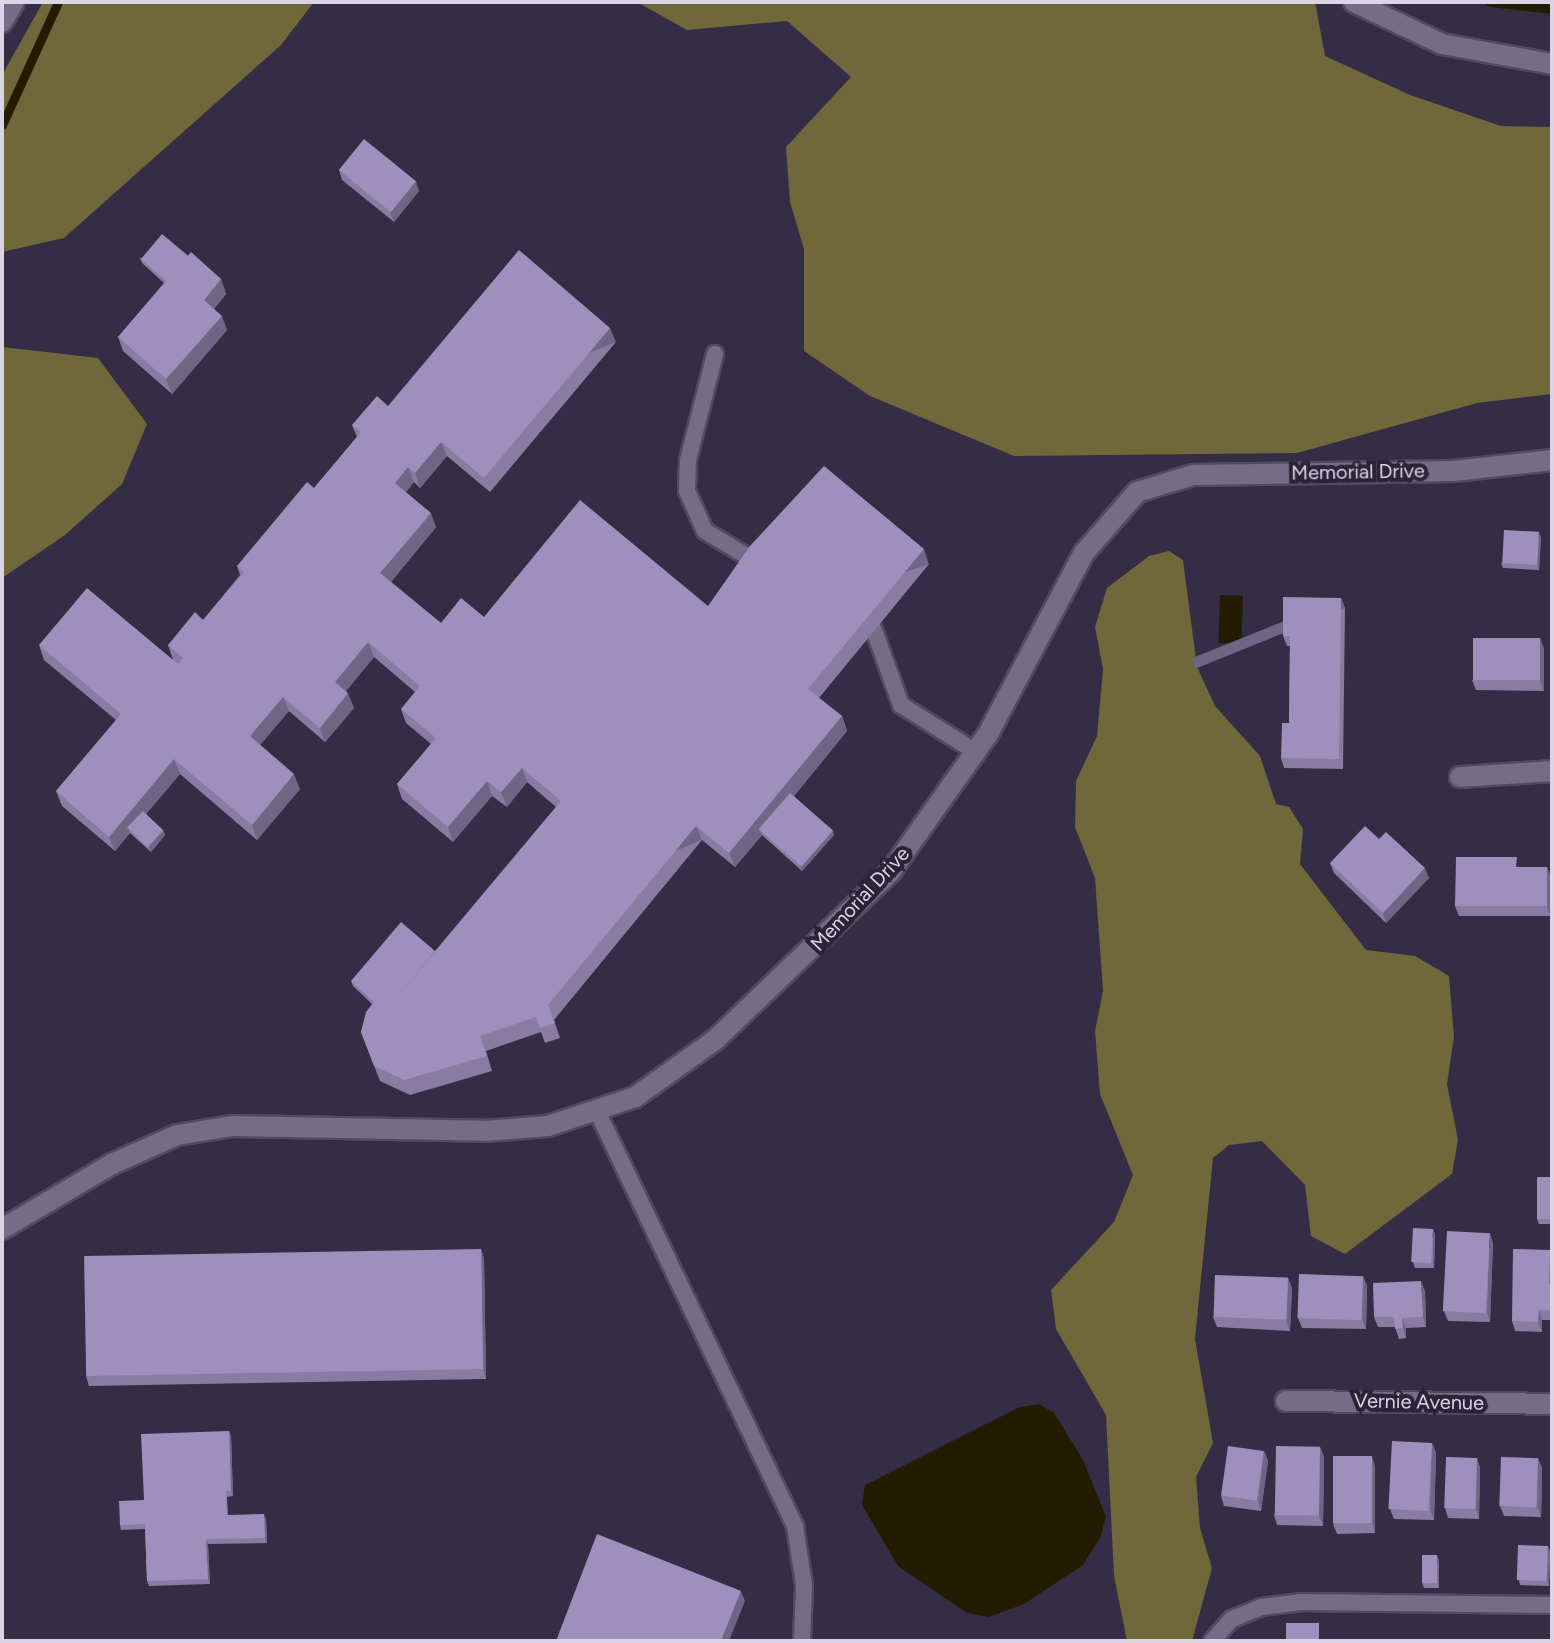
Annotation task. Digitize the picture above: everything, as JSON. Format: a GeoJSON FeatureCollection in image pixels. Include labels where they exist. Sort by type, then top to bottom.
{"type":"FeatureCollection","features":[{"type":"Feature","properties":{"kind":"street"},"geometry":{"type":"LineString","coordinates":[[2,22],[14,2]]}},
{"type":"Feature","properties":{"kind":"street"},"geometry":{"type":"LineString","coordinates":[[1354,2],[1442,44],[1552,64]]}},
{"type":"Feature","properties":{"kind":"street","name":"Memorial Drive"},"geometry":{"type":"LineString","coordinates":[[2,1229],[87,1179],[177,1135],[233,1126],[485,1131],[548,1126],[598,1113],[670,1076],[809,954],[891,871],[976,752],[1084,553],[1118,508],[1146,487],[1193,475],[1454,471],[1552,460]]}},
{"type":"Feature","properties":{"kind":"street"},"geometry":{"type":"LineString","coordinates":[[1460,777],[1552,771]]}},
{"type":"Feature","properties":{"kind":"street","name":"Vernie Avenue"},"geometry":{"type":"LineString","coordinates":[[1286,1401],[1552,1404]]}},
{"type":"Feature","properties":{"kind":"lane"},"geometry":{"type":"LineString","coordinates":[[715,354],[688,460],[687,491],[705,531],[755,561]]}},
{"type":"Feature","properties":{"kind":"lane"},"geometry":{"type":"LineString","coordinates":[[874,630],[901,705],[976,752]]}},
{"type":"Feature","properties":{"kind":"lane"},"geometry":{"type":"LineString","coordinates":[[598,1113],[795,1526],[804,1585],[802,1641]]}},
{"type":"Feature","properties":{"kind":"lane"},"geometry":{"type":"LineString","coordinates":[[1212,1641],[1232,1619],[1261,1607],[1300,1602],[1552,1605]]}},
{"type":"Feature","properties":{"kind":"shaded area"},"geometry":{"type":"Polygon","coordinates":[[[43,2],[314,2],[281,45],[64,238],[2,252],[2,75],[43,2]]]}},
{"type":"Feature","properties":{"kind":"shaded area"},"geometry":{"type":"Polygon","coordinates":[[[637,2],[1315,2],[1325,56],[1410,95],[1501,126],[1552,127],[1552,394],[1477,403],[1297,453],[1014,456],[870,396],[804,351],[804,249],[790,202],[786,147],[851,77],[787,21],[687,30],[637,2]]]}},
{"type":"Feature","properties":{"kind":"shaded area"},"geometry":{"type":"Polygon","coordinates":[[[2,347],[98,358],[147,424],[122,484],[65,535],[2,578],[2,347]]]}},
{"type":"Feature","properties":{"kind":"shaded area"},"geometry":{"type":"Polygon","coordinates":[[[1169,551],[1183,560],[1197,667],[1215,706],[1260,756],[1276,804],[1289,807],[1303,829],[1300,864],[1366,950],[1415,956],[1449,976],[1454,1037],[1447,1084],[1458,1140],[1452,1174],[1345,1254],[1311,1236],[1305,1185],[1262,1141],[1229,1145],[1213,1158],[1195,1339],[1213,1443],[1196,1477],[1200,1528],[1212,1568],[1192,1641],[1127,1641],[1114,1576],[1106,1415],[1056,1329],[1051,1290],[1114,1222],[1133,1175],[1100,1094],[1095,1031],[1103,991],[1095,878],[1075,827],[1076,781],[1097,736],[1103,669],[1095,627],[1107,588],[1149,556],[1169,551]]]}},
{"type":"Feature","properties":{"kind":"shaded area"},"geometry":{"type":"Polygon","coordinates":[[[1220,595],[1243,596],[1241,644],[1218,643],[1220,595]]]}},
{"type":"Feature","properties":{"kind":"shaded area"},"geometry":{"type":"Polygon","coordinates":[[[1039,1404],[1054,1413],[1083,1460],[1106,1517],[1100,1538],[1083,1565],[1024,1604],[989,1617],[967,1613],[898,1566],[862,1505],[865,1485],[1020,1407],[1039,1404]]]}},
{"type":"Feature","properties":{"kind":"building"},"geometry":{"type":"Polygon","coordinates":[[[364,139],[416,181],[391,212],[339,170],[364,139]]]}},
{"type":"Feature","properties":{"kind":"building"},"geometry":{"type":"Polygon","coordinates":[[[162,234],[188,256],[167,281],[141,259],[162,234]]]}},
{"type":"Feature","properties":{"kind":"building"},"geometry":{"type":"Polygon","coordinates":[[[519,250],[610,328],[484,478],[441,442],[415,473],[408,467],[395,483],[431,513],[380,573],[441,623],[461,598],[484,617],[580,500],[708,606],[750,546],[824,466],[924,549],[808,689],[842,716],[729,853],[696,826],[548,1005],[555,1023],[540,1028],[536,1017],[480,1036],[487,1056],[404,1080],[374,1066],[361,1032],[366,1012],[376,999],[388,1008],[561,801],[522,768],[501,792],[487,781],[448,827],[397,784],[436,738],[401,709],[420,686],[368,642],[335,682],[348,693],[320,728],[283,697],[250,736],[294,774],[252,825],[174,759],[109,837],[56,791],[121,714],[39,645],[87,588],[178,664],[183,658],[168,645],[195,612],[203,620],[244,572],[237,566],[307,482],[314,488],[361,432],[352,425],[377,396],[388,406],[519,250]]]}},
{"type":"Feature","properties":{"kind":"building"},"geometry":{"type":"Polygon","coordinates":[[[191,252],[221,279],[204,300],[222,316],[166,379],[118,337],[191,252]]]}},
{"type":"Feature","properties":{"kind":"building"},"geometry":{"type":"Polygon","coordinates":[[[1504,530],[1539,532],[1537,565],[1502,563],[1504,530]]]}},
{"type":"Feature","properties":{"kind":"building"},"geometry":{"type":"Polygon","coordinates":[[[1283,597],[1341,598],[1339,759],[1281,758],[1282,723],[1289,723],[1290,636],[1283,636],[1283,597]]]}},
{"type":"Feature","properties":{"kind":"building"},"geometry":{"type":"Polygon","coordinates":[[[1473,638],[1540,638],[1540,680],[1473,680],[1473,638]]]}},
{"type":"Feature","properties":{"kind":"building"},"geometry":{"type":"Polygon","coordinates":[[[790,793],[833,830],[802,867],[759,829],[790,793]]]}},
{"type":"Feature","properties":{"kind":"building"},"geometry":{"type":"Polygon","coordinates":[[[143,811],[163,830],[147,847],[127,828],[143,811]]]}},
{"type":"Feature","properties":{"kind":"building"},"geometry":{"type":"Polygon","coordinates":[[[1365,826],[1379,839],[1386,832],[1425,868],[1383,913],[1330,863],[1365,826]]]}},
{"type":"Feature","properties":{"kind":"building"},"geometry":{"type":"Polygon","coordinates":[[[1456,857],[1517,857],[1516,867],[1547,867],[1547,906],[1455,906],[1456,857]]]}},
{"type":"Feature","properties":{"kind":"building"},"geometry":{"type":"Polygon","coordinates":[[[401,922],[435,951],[388,1008],[376,999],[374,1002],[351,981],[401,922]]]}},
{"type":"Feature","properties":{"kind":"building"},"geometry":{"type":"Polygon","coordinates":[[[1537,1177],[1552,1177],[1552,1219],[1537,1219],[1537,1177]]]}},
{"type":"Feature","properties":{"kind":"building"},"geometry":{"type":"Polygon","coordinates":[[[1413,1228],[1433,1229],[1431,1263],[1411,1262],[1413,1228]]]}},
{"type":"Feature","properties":{"kind":"building"},"geometry":{"type":"Polygon","coordinates":[[[1447,1231],[1490,1233],[1486,1313],[1443,1311],[1447,1231]]]}},
{"type":"Feature","properties":{"kind":"building"},"geometry":{"type":"Polygon","coordinates":[[[481,1249],[483,1369],[86,1376],[84,1256],[481,1249]]]}},
{"type":"Feature","properties":{"kind":"building"},"geometry":{"type":"Polygon","coordinates":[[[1513,1249],[1550,1250],[1552,1310],[1539,1310],[1538,1322],[1512,1321],[1513,1249]]]}},
{"type":"Feature","properties":{"kind":"building"},"geometry":{"type":"Polygon","coordinates":[[[1299,1274],[1363,1276],[1361,1320],[1297,1318],[1299,1274]]]}},
{"type":"Feature","properties":{"kind":"building"},"geometry":{"type":"Polygon","coordinates":[[[1215,1275],[1288,1278],[1286,1320],[1214,1317],[1215,1275]]]}},
{"type":"Feature","properties":{"kind":"building"},"geometry":{"type":"Polygon","coordinates":[[[1421,1281],[1423,1317],[1402,1318],[1403,1328],[1395,1329],[1394,1317],[1374,1317],[1373,1283],[1421,1281]]]}},
{"type":"Feature","properties":{"kind":"building"},"geometry":{"type":"Polygon","coordinates":[[[229,1431],[231,1491],[226,1491],[227,1515],[264,1514],[265,1538],[206,1539],[208,1579],[147,1581],[145,1524],[120,1525],[119,1501],[144,1500],[141,1434],[229,1431]]]}},
{"type":"Feature","properties":{"kind":"building"},"geometry":{"type":"Polygon","coordinates":[[[1392,1441],[1432,1443],[1428,1511],[1388,1509],[1392,1441]]]}},
{"type":"Feature","properties":{"kind":"building"},"geometry":{"type":"Polygon","coordinates":[[[1228,1446],[1264,1451],[1257,1501],[1221,1496],[1228,1446]]]}},
{"type":"Feature","properties":{"kind":"building"},"geometry":{"type":"Polygon","coordinates":[[[1276,1446],[1320,1447],[1319,1516],[1275,1515],[1276,1446]]]}},
{"type":"Feature","properties":{"kind":"building"},"geometry":{"type":"Polygon","coordinates":[[[1333,1456],[1372,1456],[1372,1523],[1333,1523],[1333,1456]]]}},
{"type":"Feature","properties":{"kind":"building"},"geometry":{"type":"Polygon","coordinates":[[[1446,1457],[1477,1458],[1475,1509],[1444,1508],[1446,1457]]]}},
{"type":"Feature","properties":{"kind":"building"},"geometry":{"type":"Polygon","coordinates":[[[1501,1457],[1538,1458],[1536,1507],[1499,1506],[1501,1457]]]}},
{"type":"Feature","properties":{"kind":"building"},"geometry":{"type":"Polygon","coordinates":[[[597,1534],[741,1591],[721,1641],[556,1641],[597,1534]]]}},
{"type":"Feature","properties":{"kind":"building"},"geometry":{"type":"Polygon","coordinates":[[[1518,1545],[1548,1546],[1547,1581],[1517,1580],[1518,1545]]]}},
{"type":"Feature","properties":{"kind":"building"},"geometry":{"type":"Polygon","coordinates":[[[1422,1555],[1437,1555],[1437,1583],[1422,1583],[1422,1555]]]}},
{"type":"Feature","properties":{"kind":"building"},"geometry":{"type":"Polygon","coordinates":[[[1286,1623],[1319,1623],[1319,1641],[1286,1641],[1286,1623]]]}},
{"type":"Feature","properties":{"kind":"waterway"},"geometry":{"type":"LineString","coordinates":[[2,125],[58,2]]}},
{"type":"Feature","properties":{"kind":"waterway"},"geometry":{"type":"LineString","coordinates":[[1490,2],[1552,9]]}}]}
